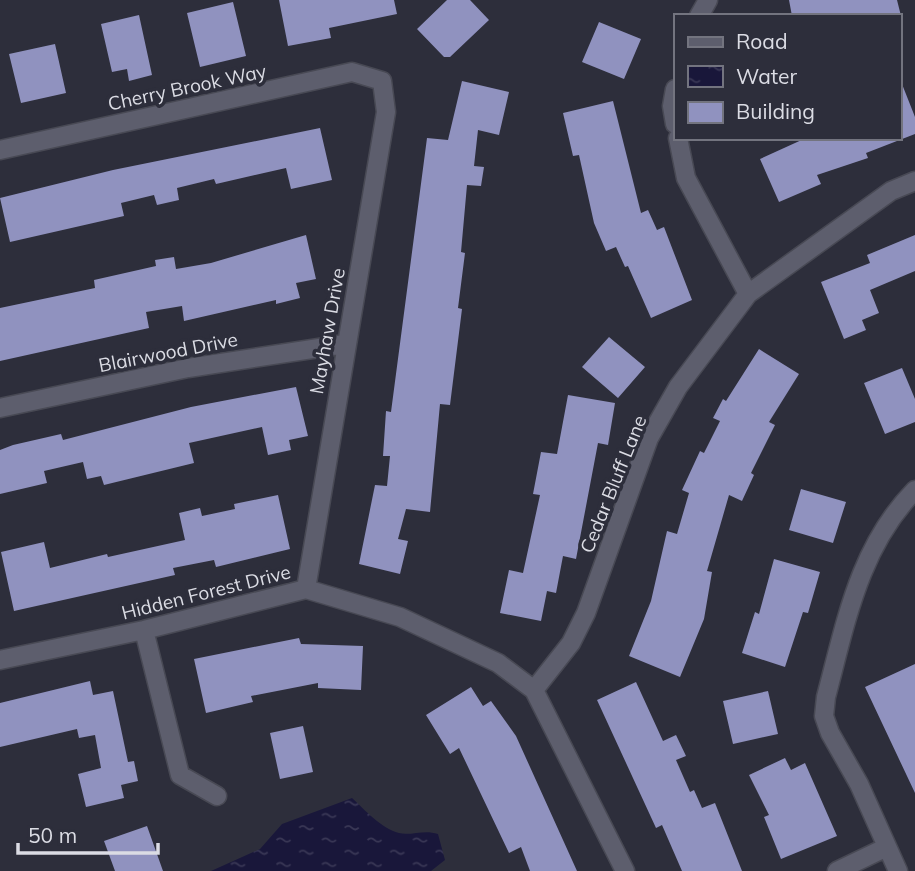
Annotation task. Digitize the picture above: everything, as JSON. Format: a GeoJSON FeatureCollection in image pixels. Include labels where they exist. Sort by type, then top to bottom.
{"type":"FeatureCollection","features":[{"type":"Feature","properties":{"kind":"street","name":"Cherry Brook Way"},"geometry":{"type":"LineString","coordinates":[[0,150],[352,72],[382,81]]}},
{"type":"Feature","properties":{"kind":"street","name":"Mayhaw Drive"},"geometry":{"type":"LineString","coordinates":[[306,589],[386,112],[382,81]]}},
{"type":"Feature","properties":{"kind":"street"},"geometry":{"type":"LineString","coordinates":[[674,95],[674,118]]}},
{"type":"Feature","properties":{"kind":"street"},"geometry":{"type":"LineString","coordinates":[[678,140],[686,178],[748,294]]}},
{"type":"Feature","properties":{"kind":"street","name":"Cedar Bluff Lane"},"geometry":{"type":"LineString","coordinates":[[534,690],[571,643],[586,613],[649,438],[678,387],[748,294],[891,191],[915,181]]}},
{"type":"Feature","properties":{"kind":"street","name":"Blairwood Drive"},"geometry":{"type":"LineString","coordinates":[[0,408],[188,368],[345,344]]}},
{"type":"Feature","properties":{"kind":"street"},"geometry":{"type":"LineString","coordinates":[[898,871],[824,716],[826,697],[863,567],[891,515],[915,490]]}},
{"type":"Feature","properties":{"kind":"street","name":"Hidden Forest Drive"},"geometry":{"type":"LineString","coordinates":[[0,660],[144,630],[306,589],[400,617],[498,663],[534,690],[625,871]]}},
{"type":"Feature","properties":{"kind":"street"},"geometry":{"type":"LineString","coordinates":[[144,630],[180,775],[217,796]]}},
{"type":"Feature","properties":{"kind":"street"},"geometry":{"type":"LineString","coordinates":[[837,871],[887,847]]}},
{"type":"Feature","properties":{"kind":"water"},"geometry":{"type":"Polygon","coordinates":[[[352,798],[393,831],[404,834],[438,834],[445,860],[431,871],[211,871],[260,849],[282,824],[352,798]]]}},
{"type":"Feature","properties":{"kind":"building"},"geometry":{"type":"Polygon","coordinates":[[[279,0],[394,0],[397,14],[329,28],[331,38],[288,46],[279,0]]]}},
{"type":"Feature","properties":{"kind":"building"},"geometry":{"type":"Polygon","coordinates":[[[447,0],[470,0],[489,20],[450,57],[444,57],[417,29],[447,0]]]}},
{"type":"Feature","properties":{"kind":"building"},"geometry":{"type":"Polygon","coordinates":[[[789,0],[897,0],[900,14],[792,14],[789,0]]]}},
{"type":"Feature","properties":{"kind":"building"},"geometry":{"type":"Polygon","coordinates":[[[233,2],[246,56],[200,67],[187,13],[233,2]]]}},
{"type":"Feature","properties":{"kind":"building"},"geometry":{"type":"Polygon","coordinates":[[[139,15],[152,75],[129,81],[127,69],[112,72],[101,24],[139,15]]]}},
{"type":"Feature","properties":{"kind":"building"},"geometry":{"type":"Polygon","coordinates":[[[599,22],[641,39],[624,79],[582,62],[599,22]]]}},
{"type":"Feature","properties":{"kind":"building"},"geometry":{"type":"Polygon","coordinates":[[[55,44],[66,93],[21,103],[9,54],[55,44]]]}},
{"type":"Feature","properties":{"kind":"building"},"geometry":{"type":"Polygon","coordinates":[[[462,81],[509,92],[499,135],[478,130],[474,166],[484,167],[481,186],[467,185],[461,252],[465,253],[458,308],[462,309],[450,405],[440,404],[430,512],[406,509],[398,539],[408,541],[400,574],[359,564],[375,485],[387,486],[390,456],[383,456],[386,411],[391,412],[427,138],[448,140],[462,81]]]}},
{"type":"Feature","properties":{"kind":"building"},"geometry":{"type":"Polygon","coordinates":[[[901,82],[915,117],[915,134],[901,139],[901,82]]]}},
{"type":"Feature","properties":{"kind":"building"},"geometry":{"type":"Polygon","coordinates":[[[613,101],[641,213],[648,210],[657,230],[664,227],[692,300],[651,318],[628,266],[625,267],[616,247],[606,251],[594,223],[579,155],[573,156],[563,113],[613,101]]]}},
{"type":"Feature","properties":{"kind":"building"},"geometry":{"type":"Polygon","coordinates":[[[320,128],[332,180],[291,189],[286,168],[216,184],[214,179],[177,188],[179,200],[157,205],[154,195],[121,203],[124,216],[10,242],[0,198],[113,170],[320,128]]]}},
{"type":"Feature","properties":{"kind":"building"},"geometry":{"type":"Polygon","coordinates":[[[802,140],[900,140],[866,153],[868,158],[817,175],[821,184],[779,202],[760,159],[802,140]]]}},
{"type":"Feature","properties":{"kind":"building"},"geometry":{"type":"Polygon","coordinates":[[[306,235],[316,279],[296,283],[300,298],[276,304],[276,300],[184,321],[182,306],[146,312],[149,328],[0,361],[0,308],[95,288],[94,280],[156,266],[155,260],[174,257],[176,269],[211,263],[306,235]]]}},
{"type":"Feature","properties":{"kind":"building"},"geometry":{"type":"Polygon","coordinates":[[[915,235],[915,271],[870,290],[879,313],[862,320],[866,330],[844,339],[821,282],[870,263],[867,255],[915,235]]]}},
{"type":"Feature","properties":{"kind":"building"},"geometry":{"type":"Polygon","coordinates":[[[609,337],[645,367],[618,398],[582,367],[609,337]]]}},
{"type":"Feature","properties":{"kind":"building"},"geometry":{"type":"Polygon","coordinates":[[[759,349],[799,374],[769,422],[775,425],[751,473],[754,475],[742,501],[729,495],[707,571],[712,572],[704,619],[680,677],[629,656],[651,601],[667,531],[677,534],[689,493],[682,490],[700,451],[704,453],[720,421],[713,418],[723,399],[726,401],[759,349]]]}},
{"type":"Feature","properties":{"kind":"building"},"geometry":{"type":"Polygon","coordinates":[[[902,368],[915,399],[915,422],[885,434],[864,383],[902,368]]]}},
{"type":"Feature","properties":{"kind":"building"},"geometry":{"type":"Polygon","coordinates":[[[296,387],[308,436],[289,440],[291,450],[268,455],[262,427],[189,443],[194,463],[104,485],[101,476],[87,479],[83,462],[44,471],[47,483],[0,494],[0,450],[13,445],[61,434],[63,440],[191,407],[296,387]]]}},
{"type":"Feature","properties":{"kind":"building"},"geometry":{"type":"Polygon","coordinates":[[[568,395],[615,403],[608,445],[598,443],[576,559],[563,556],[556,593],[547,591],[541,621],[500,613],[509,570],[523,573],[540,495],[533,494],[541,452],[557,454],[568,395]]]}},
{"type":"Feature","properties":{"kind":"building"},"geometry":{"type":"Polygon","coordinates":[[[801,489],[846,502],[833,543],[789,530],[801,489]]]}},
{"type":"Feature","properties":{"kind":"building"},"geometry":{"type":"Polygon","coordinates":[[[278,495],[290,549],[216,567],[214,560],[173,568],[175,575],[14,611],[1,552],[44,542],[50,568],[107,554],[108,557],[185,540],[179,513],[200,508],[202,516],[235,509],[234,504],[278,495]]]}},
{"type":"Feature","properties":{"kind":"building"},"geometry":{"type":"Polygon","coordinates":[[[774,559],[820,572],[808,613],[803,612],[785,667],[742,653],[755,612],[759,614],[774,559]]]}},
{"type":"Feature","properties":{"kind":"building"},"geometry":{"type":"Polygon","coordinates":[[[299,638],[301,644],[363,646],[361,690],[318,688],[318,683],[251,696],[253,702],[206,713],[194,659],[299,638]]]}},
{"type":"Feature","properties":{"kind":"building"},"geometry":{"type":"Polygon","coordinates":[[[915,664],[915,793],[865,687],[915,664]]]}},
{"type":"Feature","properties":{"kind":"building"},"geometry":{"type":"Polygon","coordinates":[[[90,681],[93,695],[113,691],[128,762],[134,761],[138,781],[121,785],[124,798],[86,807],[78,774],[101,768],[95,735],[79,738],[77,729],[0,747],[0,703],[90,681]]]}},
{"type":"Feature","properties":{"kind":"building"},"geometry":{"type":"Polygon","coordinates":[[[636,682],[663,741],[676,735],[686,756],[676,760],[690,792],[694,790],[702,808],[715,803],[742,871],[682,871],[662,825],[656,828],[597,700],[636,682]]]}},
{"type":"Feature","properties":{"kind":"building"},"geometry":{"type":"Polygon","coordinates":[[[471,687],[483,706],[491,701],[516,736],[577,871],[530,871],[521,847],[509,853],[459,748],[450,754],[426,715],[471,687]]]}},
{"type":"Feature","properties":{"kind":"building"},"geometry":{"type":"Polygon","coordinates":[[[768,691],[778,734],[733,744],[723,701],[768,691]]]}},
{"type":"Feature","properties":{"kind":"building"},"geometry":{"type":"Polygon","coordinates":[[[303,726],[313,772],[280,779],[270,733],[303,726]]]}},
{"type":"Feature","properties":{"kind":"building"},"geometry":{"type":"Polygon","coordinates":[[[785,758],[791,770],[805,763],[837,836],[781,859],[764,817],[769,815],[749,775],[785,758]]]}},
{"type":"Feature","properties":{"kind":"building"},"geometry":{"type":"Polygon","coordinates":[[[147,826],[163,871],[115,871],[104,841],[147,826]]]}}]}
